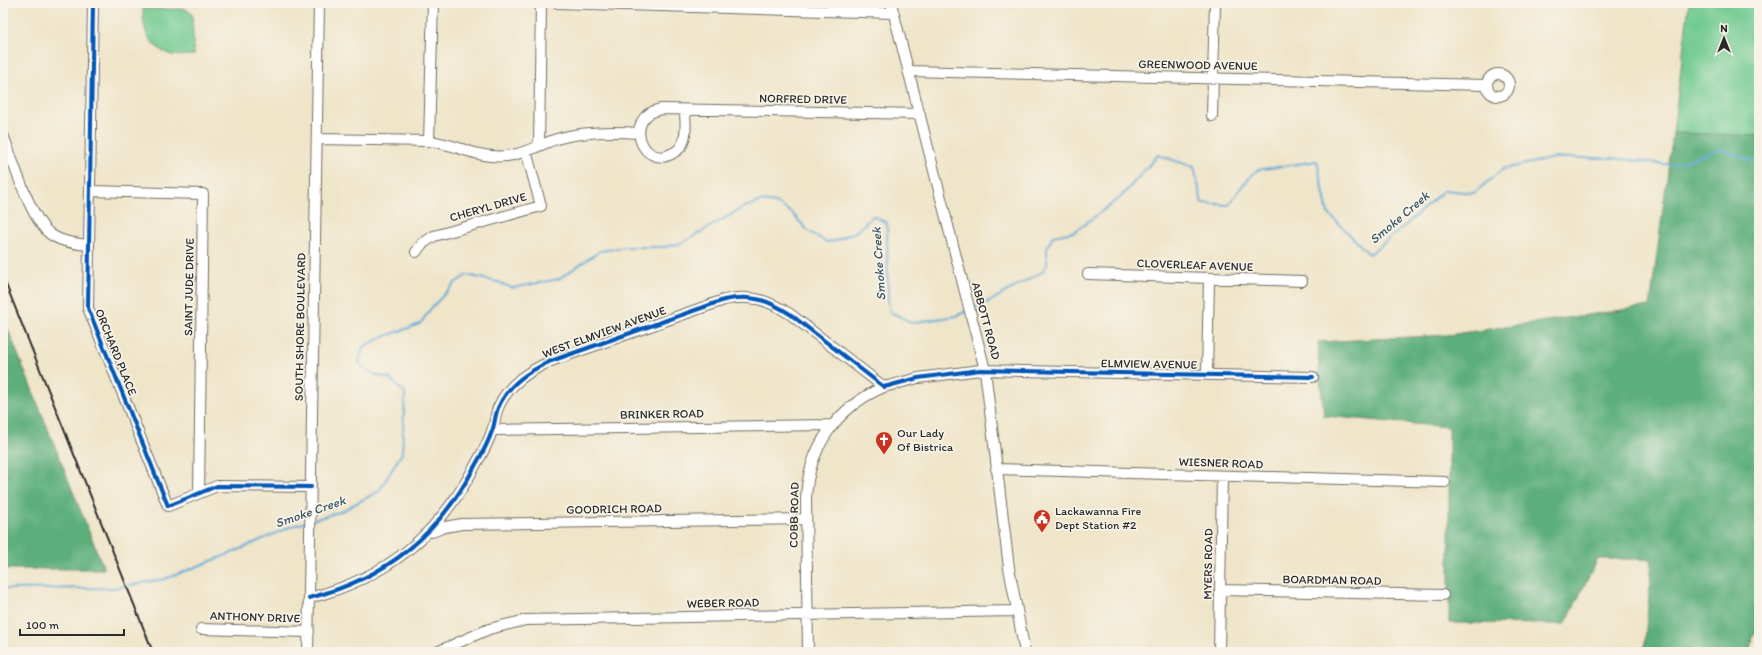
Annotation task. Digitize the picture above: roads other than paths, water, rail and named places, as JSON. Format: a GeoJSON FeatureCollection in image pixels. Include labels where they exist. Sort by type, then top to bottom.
{"type":"FeatureCollection","features":[{"type":"Feature","properties":{"kind":"street","name":"ORCHARD PLACE"},"geometry":{"type":"LineString","coordinates":[[93,3],[88,308],[168,506],[217,486],[310,487]]}},
{"type":"Feature","properties":{"kind":"street","name":"SOUTH SHORE BOULEVARD"},"geometry":{"type":"LineString","coordinates":[[308,652],[319,3]]}},
{"type":"Feature","properties":{"kind":"street"},"geometry":{"type":"LineString","coordinates":[[429,141],[433,3]]}},
{"type":"Feature","properties":{"kind":"street"},"geometry":{"type":"LineString","coordinates":[[539,146],[541,3]]}},
{"type":"Feature","properties":{"kind":"street"},"geometry":{"type":"LineString","coordinates":[[558,3],[892,8]]}},
{"type":"Feature","properties":{"kind":"street"},"geometry":{"type":"LineString","coordinates":[[1212,116],[1215,3]]}},
{"type":"Feature","properties":{"kind":"street","name":"ABBOTT ROAD"},"geometry":{"type":"LineString","coordinates":[[892,8],[985,370],[996,469],[1016,611],[1025,652]]}},
{"type":"Feature","properties":{"kind":"street","name":"GREENWOOD AVENUE"},"geometry":{"type":"LineString","coordinates":[[908,71],[1486,85]]}},
{"type":"Feature","properties":{"kind":"street","name":"NORFRED DRIVE"},"geometry":{"type":"LineString","coordinates":[[639,133],[639,128],[644,118],[655,110],[920,114]]}},
{"type":"Feature","properties":{"kind":"street"},"geometry":{"type":"LineString","coordinates":[[317,139],[429,141],[484,155],[508,156],[526,151],[559,138],[593,131],[639,133],[641,143],[646,150],[658,156],[670,155],[677,151],[684,140],[685,111]]}},
{"type":"Feature","properties":{"kind":"street"},"geometry":{"type":"LineString","coordinates":[[3,135],[38,221],[53,237],[89,245]]}},
{"type":"Feature","properties":{"kind":"street","name":"CHERYL DRIVE"},"geometry":{"type":"LineString","coordinates":[[416,252],[422,244],[434,236],[541,206],[526,151]]}},
{"type":"Feature","properties":{"kind":"street","name":"SAINT JUDE DRIVE"},"geometry":{"type":"LineString","coordinates":[[90,191],[203,194],[199,494]]}},
{"type":"Feature","properties":{"kind":"street","name":"CLOVERLEAF AVENUE"},"geometry":{"type":"LineString","coordinates":[[1088,274],[1302,281]]}},
{"type":"Feature","properties":{"kind":"street"},"geometry":{"type":"LineString","coordinates":[[1207,375],[1209,279]]}},
{"type":"Feature","properties":{"kind":"street","name":"WEST ELMVIEW AVENUE"},"geometry":{"type":"LineString","coordinates":[[309,598],[342,588],[365,578],[400,556],[425,536],[438,523],[460,493],[477,464],[493,430],[495,416],[502,400],[517,381],[534,368],[551,361],[728,299],[756,298],[775,304],[790,314],[884,387]]}},
{"type":"Feature","properties":{"kind":"street"},"geometry":{"type":"LineString","coordinates":[[884,387],[918,378],[985,370]]}},
{"type":"Feature","properties":{"kind":"street","name":"ELMVIEW AVENUE"},"geometry":{"type":"LineString","coordinates":[[985,370],[1313,377]]}},
{"type":"Feature","properties":{"kind":"street","name":"COBB ROAD"},"geometry":{"type":"LineString","coordinates":[[808,652],[806,488],[808,474],[818,445],[831,425],[852,404],[869,393],[884,387]]}},
{"type":"Feature","properties":{"kind":"street","name":"BRINKER ROAD"},"geometry":{"type":"LineString","coordinates":[[493,430],[831,425]]}},
{"type":"Feature","properties":{"kind":"street","name":"WIESNER ROAD"},"geometry":{"type":"LineString","coordinates":[[996,469],[1222,477],[1445,482]]}},
{"type":"Feature","properties":{"kind":"street","name":"MYERS ROAD"},"geometry":{"type":"LineString","coordinates":[[1220,652],[1222,477]]}},
{"type":"Feature","properties":{"kind":"street","name":"GOODRICH ROAD"},"geometry":{"type":"LineString","coordinates":[[425,536],[445,527],[462,524],[806,520]]}},
{"type":"Feature","properties":{"kind":"street","name":"BOARDMAN ROAD"},"geometry":{"type":"LineString","coordinates":[[1220,590],[1443,595]]}},
{"type":"Feature","properties":{"kind":"street","name":"WEBER ROAD"},"geometry":{"type":"LineString","coordinates":[[437,652],[489,629],[526,620],[1016,611]]}},
{"type":"Feature","properties":{"kind":"street","name":"ANTHONY DRIVE"},"geometry":{"type":"LineString","coordinates":[[201,629],[309,632]]}},
{"type":"Feature","properties":{"kind":"waterway","name":"Smoke Creek"},"geometry":{"type":"LineString","coordinates":[[973,308],[990,301],[1042,272],[1047,265],[1047,248],[1053,236],[1074,232],[1121,197],[1158,155],[1194,167],[1202,203],[1229,205],[1242,186],[1257,170],[1317,161],[1328,213],[1369,254],[1398,232],[1444,190],[1474,193],[1503,169],[1554,158],[1613,158],[1672,165],[1720,149],[1759,163]]}},
{"type":"Feature","properties":{"kind":"waterway","name":"Smoke Creek"},"geometry":{"type":"LineString","coordinates":[[313,520],[342,511],[379,491],[402,453],[405,393],[389,378],[375,375],[359,363],[363,347],[383,337],[420,324],[432,307],[455,283],[467,275],[498,282],[512,288],[559,279],[600,251],[626,247],[664,247],[682,243],[742,208],[761,201],[776,203],[792,213],[807,230],[826,242],[835,241],[857,231],[873,216],[887,223],[888,300],[890,312],[911,323],[956,316],[967,311]]}},
{"type":"Feature","properties":{"kind":"waterway","name":"Smoke Creek"},"geometry":{"type":"LineString","coordinates":[[3,589],[114,588],[165,579],[234,552],[292,526],[307,522]]}},
{"type":"Feature","properties":{"kind":"railway"},"geometry":{"type":"LineString","coordinates":[[3,277],[153,652]]}},
{"type":"Feature","properties":{"kind":"place","name":"Our Lady Of Bistrica"},"geometry":{"type":"Point","coordinates":[884,455]}},
{"type":"Feature","properties":{"kind":"place","name":"Lackawanna Fire Dept Station #2"},"geometry":{"type":"Point","coordinates":[1042,533]}}]}
